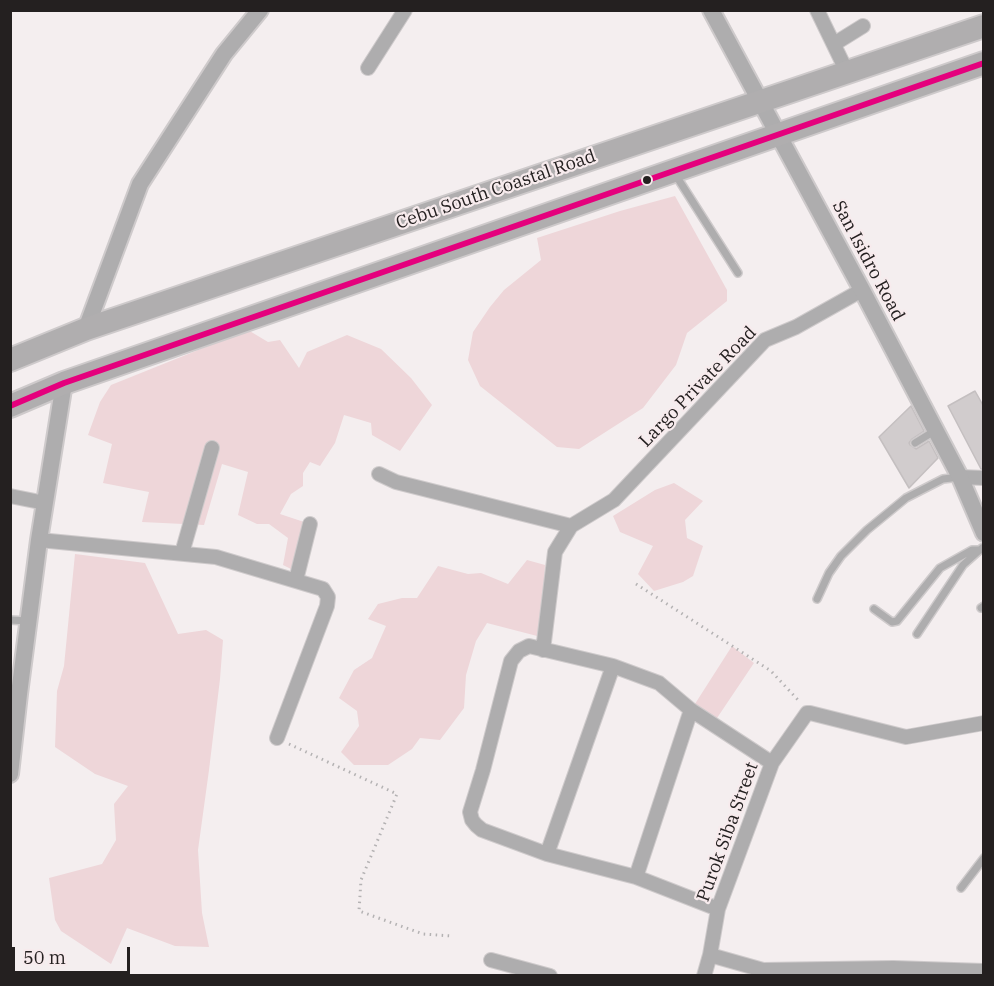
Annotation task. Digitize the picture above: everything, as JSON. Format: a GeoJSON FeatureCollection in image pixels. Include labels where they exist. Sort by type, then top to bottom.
{"type":"FeatureCollection","features":[{"type":"Feature","properties":{"kind":"highway","name":"Cebu South Coastal Road"},"geometry":{"type":"LineString","coordinates":[[10,360],[86,329],[984,26]]}},
{"type":"Feature","properties":{"kind":"highway"},"geometry":{"type":"LineString","coordinates":[[10,406],[64,383],[984,63]]}},
{"type":"Feature","properties":{"kind":"street"},"geometry":{"type":"LineString","coordinates":[[86,329],[140,184],[224,54],[260,10]]}},
{"type":"Feature","properties":{"kind":"street"},"geometry":{"type":"LineString","coordinates":[[368,68],[405,10]]}},
{"type":"Feature","properties":{"kind":"street","name":"San Isidro Road"},"geometry":{"type":"LineString","coordinates":[[711,10],[936,430],[960,477],[984,533]]}},
{"type":"Feature","properties":{"kind":"street"},"geometry":{"type":"LineString","coordinates":[[817,10],[848,72]]}},
{"type":"Feature","properties":{"kind":"street"},"geometry":{"type":"LineString","coordinates":[[834,44],[863,26]]}},
{"type":"Feature","properties":{"kind":"street","name":"Largo Private Road"},"geometry":{"type":"LineString","coordinates":[[543,650],[555,552],[571,526],[614,500],[765,340],[796,327],[862,290]]}},
{"type":"Feature","properties":{"kind":"street"},"geometry":{"type":"LineString","coordinates":[[10,774],[15,694],[64,383]]}},
{"type":"Feature","properties":{"kind":"street"},"geometry":{"type":"LineString","coordinates":[[182,553],[212,448]]}},
{"type":"Feature","properties":{"kind":"street"},"geometry":{"type":"LineString","coordinates":[[379,474],[396,482],[571,526]]}},
{"type":"Feature","properties":{"kind":"street"},"geometry":{"type":"LineString","coordinates":[[960,477],[984,478]]}},
{"type":"Feature","properties":{"kind":"street"},"geometry":{"type":"LineString","coordinates":[[10,496],[45,503]]}},
{"type":"Feature","properties":{"kind":"street"},"geometry":{"type":"LineString","coordinates":[[296,580],[310,525]]}},
{"type":"Feature","properties":{"kind":"street"},"geometry":{"type":"LineString","coordinates":[[39,540],[216,557],[323,590],[328,597],[327,606],[277,738]]}},
{"type":"Feature","properties":{"kind":"street"},"geometry":{"type":"LineString","coordinates":[[718,909],[636,876],[548,854],[482,830],[471,820],[470,812],[511,661],[514,655],[529,646],[613,666],[659,683],[691,710],[772,763]]}},
{"type":"Feature","properties":{"kind":"street"},"geometry":{"type":"LineString","coordinates":[[548,854],[613,666]]}},
{"type":"Feature","properties":{"kind":"street"},"geometry":{"type":"LineString","coordinates":[[636,876],[691,710]]}},
{"type":"Feature","properties":{"kind":"street"},"geometry":{"type":"LineString","coordinates":[[810,713],[906,737],[984,723]]}},
{"type":"Feature","properties":{"kind":"street","name":"Purok Siba Street"},"geometry":{"type":"LineString","coordinates":[[704,975],[718,909],[772,763],[806,714],[810,713]]}},
{"type":"Feature","properties":{"kind":"street"},"geometry":{"type":"LineString","coordinates":[[710,955],[763,970],[984,971]]}},
{"type":"Feature","properties":{"kind":"street"},"geometry":{"type":"LineString","coordinates":[[491,960],[550,975]]}},
{"type":"Feature","properties":{"kind":"lane"},"geometry":{"type":"LineString","coordinates":[[674,171],[738,273]]}},
{"type":"Feature","properties":{"kind":"lane"},"geometry":{"type":"LineString","coordinates":[[915,443],[936,430]]}},
{"type":"Feature","properties":{"kind":"lane"},"geometry":{"type":"LineString","coordinates":[[817,599],[829,573],[841,556],[867,530],[906,498],[943,479],[960,477]]}},
{"type":"Feature","properties":{"kind":"lane"},"geometry":{"type":"LineString","coordinates":[[874,609],[892,622],[897,621],[940,568],[972,550],[982,549]]}},
{"type":"Feature","properties":{"kind":"lane"},"geometry":{"type":"LineString","coordinates":[[917,634],[963,565],[982,549]]}},
{"type":"Feature","properties":{"kind":"lane"},"geometry":{"type":"LineString","coordinates":[[10,620],[28,621]]}},
{"type":"Feature","properties":{"kind":"lane"},"geometry":{"type":"LineString","coordinates":[[961,888],[984,858]]}},
{"type":"Feature","properties":{"kind":"path"},"geometry":{"type":"LineString","coordinates":[[636,584],[771,672],[810,713]]}},
{"type":"Feature","properties":{"kind":"path"},"geometry":{"type":"LineString","coordinates":[[277,738],[397,794],[361,880],[359,911],[423,934],[452,936]]}},
{"type":"Feature","properties":{"kind":"shaded area"},"geometry":{"type":"Polygon","coordinates":[[[675,196],[727,290],[727,301],[687,333],[676,365],[643,408],[579,449],[557,447],[480,386],[468,360],[473,332],[504,290],[541,260],[537,238],[675,196]]]}},
{"type":"Feature","properties":{"kind":"shaded area"},"geometry":{"type":"Polygon","coordinates":[[[248,330],[268,342],[280,340],[299,368],[307,352],[347,335],[381,349],[411,378],[432,405],[400,451],[372,435],[371,423],[344,415],[335,443],[320,466],[310,462],[303,473],[303,486],[291,494],[280,514],[310,524],[291,569],[283,565],[288,538],[269,524],[257,524],[238,515],[248,472],[222,464],[204,525],[142,522],[149,492],[103,483],[112,444],[88,435],[100,402],[111,385],[248,330]]]}},
{"type":"Feature","properties":{"kind":"shaded area"},"geometry":{"type":"Polygon","coordinates":[[[674,483],[703,501],[685,520],[687,538],[703,546],[693,576],[683,582],[654,591],[638,574],[653,546],[620,532],[613,516],[655,490],[674,483]]]}},
{"type":"Feature","properties":{"kind":"shaded area"},"geometry":{"type":"Polygon","coordinates":[[[75,554],[145,563],[178,634],[206,630],[223,640],[198,850],[202,913],[209,947],[175,946],[127,928],[111,964],[61,931],[55,920],[49,878],[102,864],[116,840],[114,804],[128,786],[95,774],[55,747],[57,691],[64,666],[75,554]]]}},
{"type":"Feature","properties":{"kind":"shaded area"},"geometry":{"type":"Polygon","coordinates":[[[527,560],[545,565],[541,637],[487,623],[476,641],[466,675],[464,708],[440,740],[420,738],[412,749],[388,765],[354,765],[341,752],[359,726],[357,711],[339,698],[354,670],[372,658],[386,626],[368,619],[378,604],[402,598],[417,598],[438,566],[468,574],[481,573],[508,584],[527,560]]]}},
{"type":"Feature","properties":{"kind":"shaded area"},"geometry":{"type":"Polygon","coordinates":[[[732,646],[754,663],[715,721],[693,707],[732,646]]]}},
{"type":"Feature","properties":{"kind":"building"},"geometry":{"type":"Polygon","coordinates":[[[975,391],[984,407],[984,469],[981,469],[948,406],[975,391]]]}},
{"type":"Feature","properties":{"kind":"building"},"geometry":{"type":"Polygon","coordinates":[[[911,406],[924,431],[912,439],[910,445],[916,449],[929,441],[938,458],[909,488],[879,437],[911,406]]]}},
{"type":"Feature","properties":{"kind":"transit line"},"geometry":{"type":"LineString","coordinates":[[10,406],[64,383],[984,63]]}}]}
